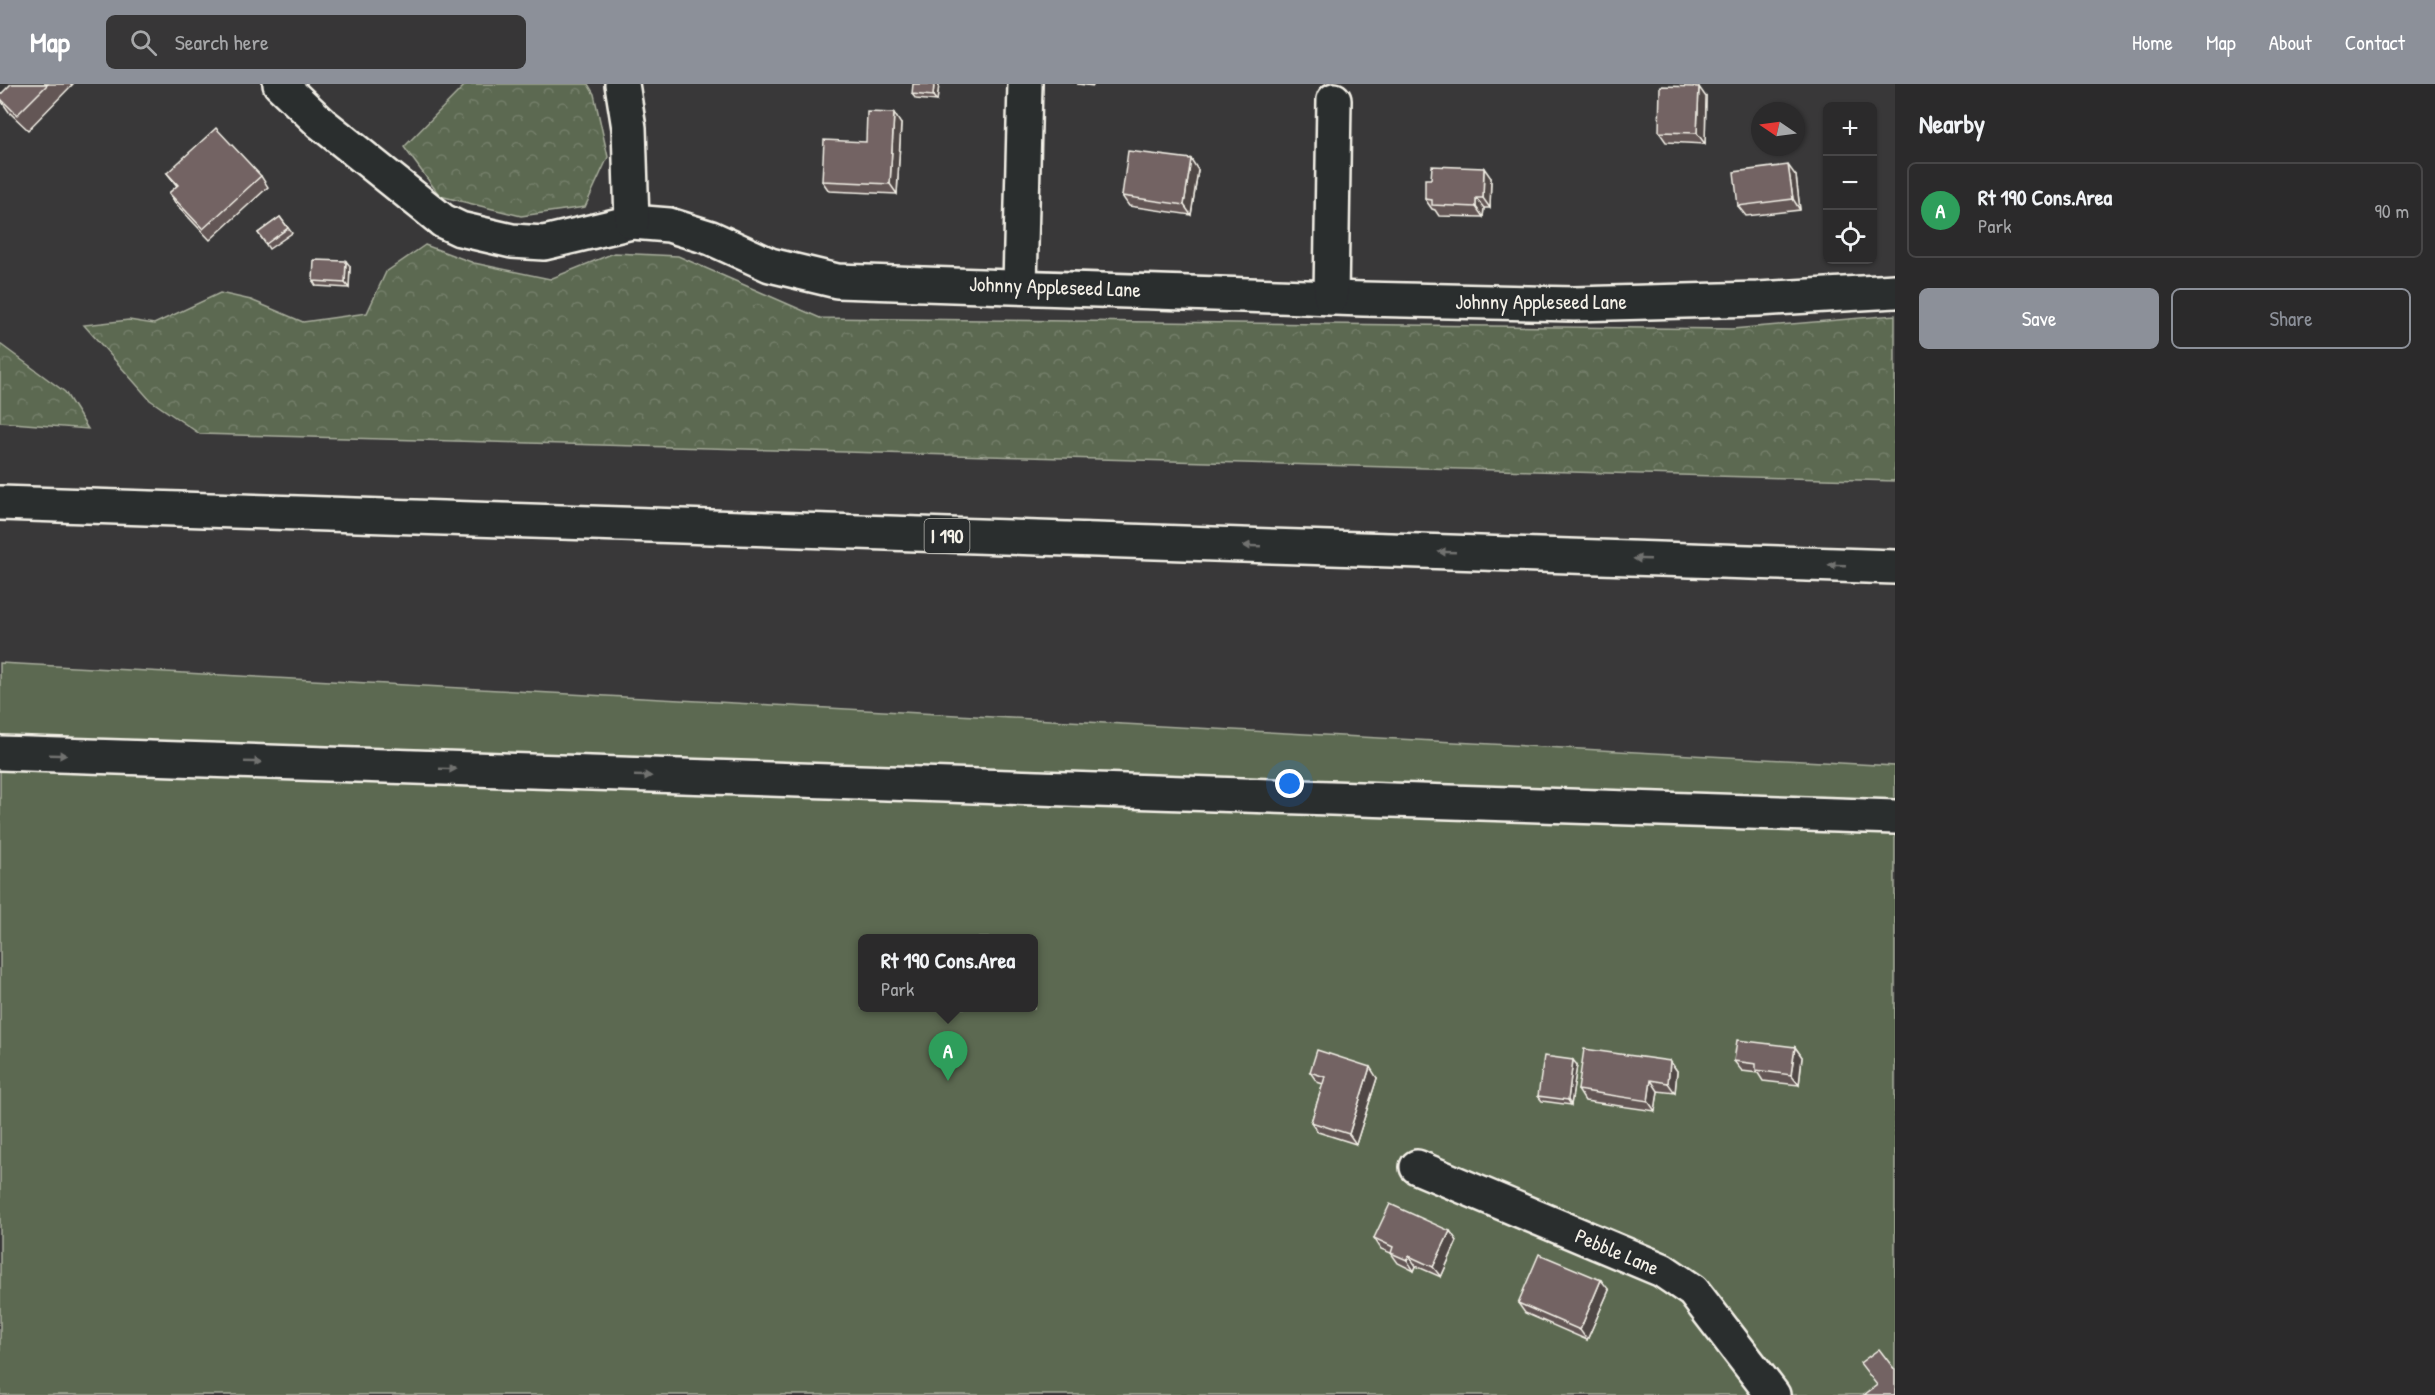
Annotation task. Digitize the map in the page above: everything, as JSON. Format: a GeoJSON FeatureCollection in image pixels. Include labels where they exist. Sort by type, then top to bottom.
{"type":"FeatureCollection","features":[{"type":"Feature","properties":{"kind":"main road","name":"Johnny Appleseed Lane"},"geometry":{"type":"LineString","coordinates":[[280,84],[321,123],[443,221],[496,238],[544,243],[632,222],[669,225],[711,238],[770,266],[837,281],[1574,304],[1758,299],[1895,291]]}},
{"type":"Feature","properties":{"kind":"main road"},"geometry":{"type":"LineString","coordinates":[[622,84],[629,128],[632,222]]}},
{"type":"Feature","properties":{"kind":"main road"},"geometry":{"type":"LineString","coordinates":[[1020,285],[1025,84]]}},
{"type":"Feature","properties":{"kind":"main road"},"geometry":{"type":"LineString","coordinates":[[1331,298],[1334,100]]}},
{"type":"Feature","properties":{"kind":"main road","name":"I 190"},"geometry":{"type":"LineString","coordinates":[[0,503],[1895,567]]}},
{"type":"Feature","properties":{"kind":"main road"},"geometry":{"type":"LineString","coordinates":[[0,753],[1895,817]]}},
{"type":"Feature","properties":{"kind":"main road","name":"Pebble Lane"},"geometry":{"type":"LineString","coordinates":[[1417,1167],[1662,1270],[1693,1292],[1773,1395]]}},
{"type":"Feature","properties":{"kind":"green space"},"geometry":{"type":"Polygon","coordinates":[[[466,84],[588,84],[594,94],[608,157],[585,207],[521,216],[440,196],[404,147],[466,84]]]}},
{"type":"Feature","properties":{"kind":"green space"},"geometry":{"type":"Polygon","coordinates":[[[425,245],[474,263],[550,279],[614,253],[678,256],[820,318],[1732,329],[1895,315],[1895,481],[200,434],[150,400],[84,325],[129,320],[154,324],[220,293],[251,300],[303,322],[367,313],[386,272],[425,245]]]}},
{"type":"Feature","properties":{"kind":"green space"},"geometry":{"type":"Polygon","coordinates":[[[0,344],[65,392],[88,429],[0,422],[0,344]]]}},
{"type":"Feature","properties":{"kind":"green space"},"geometry":{"type":"Polygon","coordinates":[[[0,663],[1895,766],[1895,1395],[0,1395],[0,663]]]}},
{"type":"Feature","properties":{"kind":"building"},"geometry":{"type":"Polygon","coordinates":[[[11,84],[48,84],[17,115],[0,98],[0,95],[11,84]]]}},
{"type":"Feature","properties":{"kind":"building"},"geometry":{"type":"Polygon","coordinates":[[[913,84],[934,84],[933,96],[912,94],[913,84]]]}},
{"type":"Feature","properties":{"kind":"building"},"geometry":{"type":"Polygon","coordinates":[[[1660,86],[1699,87],[1697,133],[1659,132],[1660,86]]]}},
{"type":"Feature","properties":{"kind":"building"},"geometry":{"type":"Polygon","coordinates":[[[867,112],[894,113],[890,184],[822,181],[824,140],[866,142],[867,112]]]}},
{"type":"Feature","properties":{"kind":"building"},"geometry":{"type":"Polygon","coordinates":[[[216,128],[261,176],[203,229],[169,193],[178,185],[167,173],[216,128]]]}},
{"type":"Feature","properties":{"kind":"building"},"geometry":{"type":"Polygon","coordinates":[[[1128,151],[1191,159],[1184,205],[1122,196],[1128,151]]]}},
{"type":"Feature","properties":{"kind":"building"},"geometry":{"type":"Polygon","coordinates":[[[1788,165],[1793,199],[1738,206],[1734,172],[1788,165]]]}},
{"type":"Feature","properties":{"kind":"building"},"geometry":{"type":"Polygon","coordinates":[[[1432,166],[1484,168],[1483,198],[1476,198],[1476,207],[1432,205],[1432,200],[1425,199],[1425,179],[1431,179],[1432,166]]]}},
{"type":"Feature","properties":{"kind":"building"},"geometry":{"type":"Polygon","coordinates":[[[280,217],[288,228],[266,244],[258,233],[280,217]]]}},
{"type":"Feature","properties":{"kind":"building"},"geometry":{"type":"Polygon","coordinates":[[[314,260],[346,261],[345,283],[313,281],[314,260]]]}},
{"type":"Feature","properties":{"kind":"building"},"geometry":{"type":"Polygon","coordinates":[[[1737,1040],[1795,1047],[1791,1075],[1756,1070],[1756,1064],[1734,1061],[1737,1040]]]}},
{"type":"Feature","properties":{"kind":"building"},"geometry":{"type":"Polygon","coordinates":[[[1584,1049],[1670,1061],[1668,1083],[1651,1080],[1648,1101],[1578,1090],[1584,1049]]]}},
{"type":"Feature","properties":{"kind":"building"},"geometry":{"type":"Polygon","coordinates":[[[1317,1050],[1370,1067],[1349,1134],[1311,1122],[1325,1077],[1310,1072],[1317,1050]]]}},
{"type":"Feature","properties":{"kind":"building"},"geometry":{"type":"Polygon","coordinates":[[[1544,1056],[1573,1060],[1568,1100],[1538,1096],[1544,1056]]]}},
{"type":"Feature","properties":{"kind":"building"},"geometry":{"type":"Polygon","coordinates":[[[1390,1204],[1450,1231],[1433,1267],[1409,1256],[1407,1260],[1391,1253],[1393,1247],[1374,1238],[1390,1204]]]}},
{"type":"Feature","properties":{"kind":"building"},"geometry":{"type":"Polygon","coordinates":[[[1539,1254],[1601,1280],[1580,1330],[1518,1303],[1539,1254]]]}},
{"type":"Feature","properties":{"kind":"building"},"geometry":{"type":"Polygon","coordinates":[[[1879,1349],[1895,1370],[1895,1395],[1864,1395],[1877,1385],[1860,1363],[1879,1349]]]}},
{"type":"Feature","properties":{"kind":"place","name":"Rt 190 Cons.Area"},"geometry":{"type":"Point","coordinates":[948,1081]}}]}
